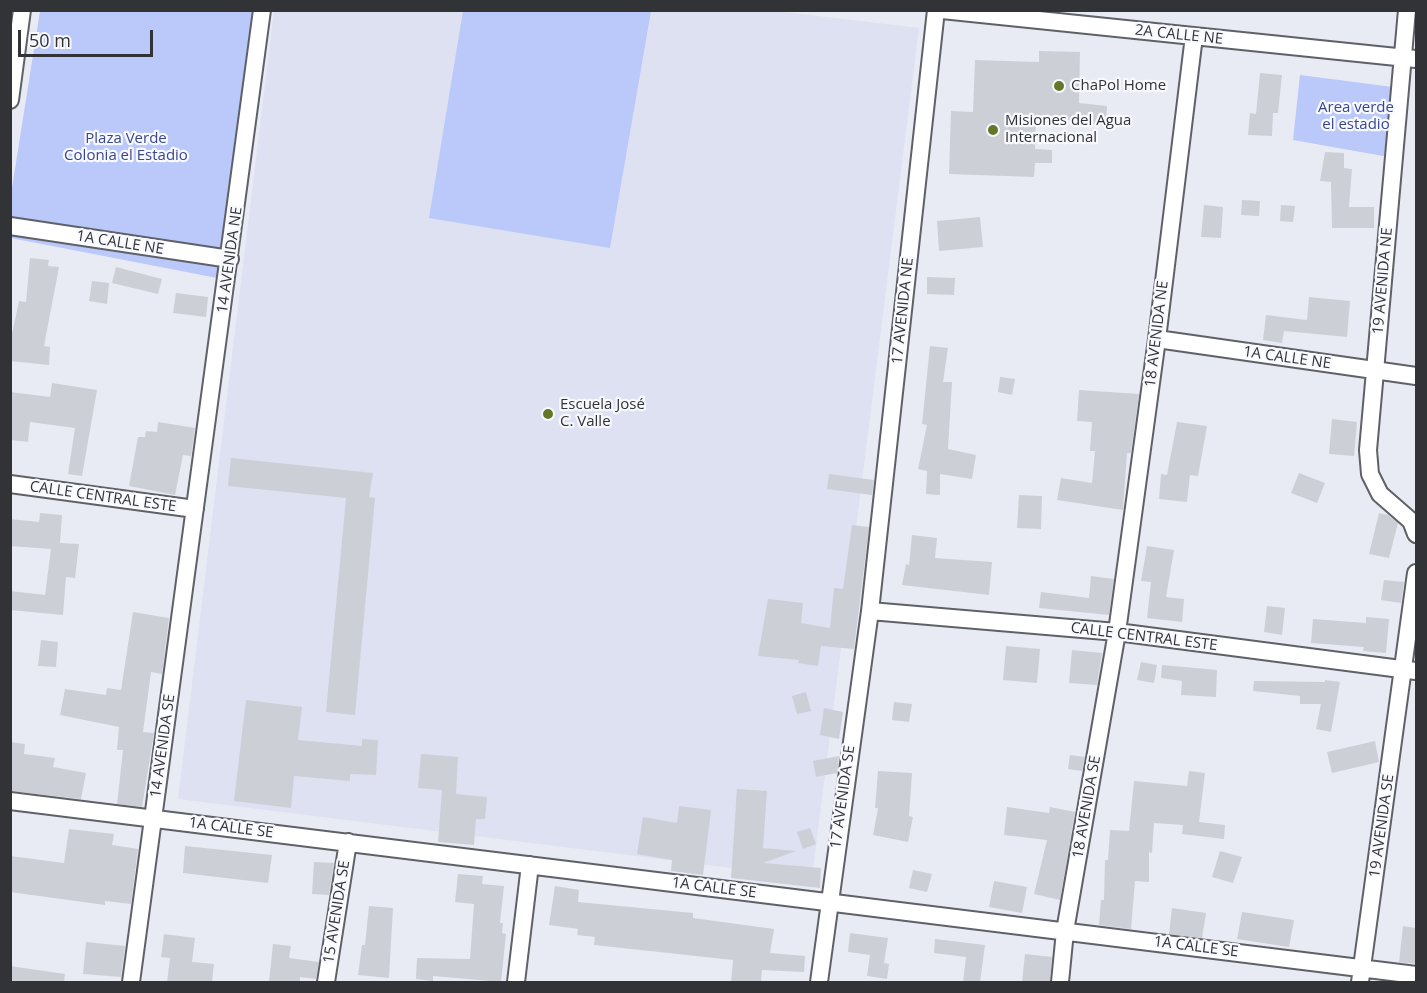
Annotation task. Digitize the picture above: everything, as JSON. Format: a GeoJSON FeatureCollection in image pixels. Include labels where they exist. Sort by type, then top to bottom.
{"type":"FeatureCollection","features":[{"type":"Feature","properties":{"kind":"street"},"geometry":{"type":"LineString","coordinates":[[10,100],[22,10]]}},
{"type":"Feature","properties":{"kind":"street","name":"14 AVENIDA NE"},"geometry":{"type":"LineString","coordinates":[[195,509],[262,10]]}},
{"type":"Feature","properties":{"kind":"street","name":"17 AVENIDA NE"},"geometry":{"type":"LineString","coordinates":[[870,611],[936,10]]}},
{"type":"Feature","properties":{"kind":"street","name":"2A CALLE NE"},"geometry":{"type":"LineString","coordinates":[[942,10],[1410,58]]}},
{"type":"Feature","properties":{"kind":"street","name":"19 AVENIDA NE"},"geometry":{"type":"LineString","coordinates":[[1407,10],[1410,58],[1368,450],[1370,474],[1380,494],[1410,521],[1416,534]]}},
{"type":"Feature","properties":{"kind":"street","name":"18 AVENIDA NE"},"geometry":{"type":"LineString","coordinates":[[1117,632],[1157,339],[1194,36]]}},
{"type":"Feature","properties":{"kind":"street","name":"1A CALLE NE"},"geometry":{"type":"LineString","coordinates":[[10,226],[230,259]]}},
{"type":"Feature","properties":{"kind":"street","name":"1A CALLE NE"},"geometry":{"type":"LineString","coordinates":[[1157,339],[1416,376]]}},
{"type":"Feature","properties":{"kind":"street"},"geometry":{"type":"LineString","coordinates":[[1396,374],[1416,362]]}},
{"type":"Feature","properties":{"kind":"street","name":"CALLE CENTRAL ESTE"},"geometry":{"type":"LineString","coordinates":[[10,484],[195,509]]}},
{"type":"Feature","properties":{"kind":"street","name":"14 AVENIDA SE"},"geometry":{"type":"LineString","coordinates":[[131,982],[195,509]]}},
{"type":"Feature","properties":{"kind":"street"},"geometry":{"type":"LineString","coordinates":[[1410,670],[1416,573]]}},
{"type":"Feature","properties":{"kind":"street","name":"CALLE CENTRAL ESTE"},"geometry":{"type":"LineString","coordinates":[[870,611],[1117,632],[1410,670]]}},
{"type":"Feature","properties":{"kind":"street","name":"17 AVENIDA SE"},"geometry":{"type":"LineString","coordinates":[[819,982],[828,902],[870,611]]}},
{"type":"Feature","properties":{"kind":"street","name":"18 AVENIDA SE"},"geometry":{"type":"LineString","coordinates":[[1060,982],[1065,931],[1117,632]]}},
{"type":"Feature","properties":{"kind":"street","name":"19 AVENIDA SE"},"geometry":{"type":"LineString","coordinates":[[1361,975],[1410,670]]}},
{"type":"Feature","properties":{"kind":"street","name":"1A CALLE SE"},"geometry":{"type":"LineString","coordinates":[[10,801],[1065,931],[1361,975],[1416,975]]}},
{"type":"Feature","properties":{"kind":"street","name":"15 AVENIDA SE"},"geometry":{"type":"LineString","coordinates":[[326,982],[348,842]]}},
{"type":"Feature","properties":{"kind":"street"},"geometry":{"type":"LineString","coordinates":[[516,982],[530,865]]}},
{"type":"Feature","properties":{"kind":"shaded area","name":"Escuela José C. Valle"},"geometry":{"type":"Polygon","coordinates":[[[768,10],[919,28],[812,878],[178,799],[274,11],[768,10]]]}},
{"type":"Feature","properties":{"kind":"green space","name":"Plaza Verde Colonia el Estadio"},"geometry":{"type":"Polygon","coordinates":[[[40,11],[253,11],[217,278],[11,238],[11,194],[40,11]]]}},
{"type":"Feature","properties":{"kind":"green space"},"geometry":{"type":"Polygon","coordinates":[[[463,11],[651,11],[610,248],[429,218],[463,11]]]}},
{"type":"Feature","properties":{"kind":"green space","name":"Area verde el estadio"},"geometry":{"type":"Polygon","coordinates":[[[1300,75],[1393,87],[1389,157],[1293,140],[1300,75]]]}},
{"type":"Feature","properties":{"kind":"building","name":"Misiones del Agua Internacional"},"geometry":{"type":"Polygon","coordinates":[[[1039,51],[1080,52],[1079,103],[1107,106],[1106,125],[1083,123],[1083,120],[1036,119],[1035,149],[1052,150],[1052,163],[1035,163],[1034,177],[949,174],[951,111],[973,112],[975,60],[1039,62],[1039,51]]]}},
{"type":"Feature","properties":{"kind":"building"},"geometry":{"type":"Polygon","coordinates":[[[1260,73],[1282,75],[1278,113],[1273,113],[1272,136],[1248,135],[1250,113],[1256,114],[1260,73]]]}},
{"type":"Feature","properties":{"kind":"building"},"geometry":{"type":"Polygon","coordinates":[[[1325,152],[1344,153],[1344,168],[1352,169],[1349,207],[1374,207],[1374,228],[1332,228],[1331,182],[1320,181],[1325,152]]]}},
{"type":"Feature","properties":{"kind":"building"},"geometry":{"type":"Polygon","coordinates":[[[1242,200],[1260,201],[1259,216],[1241,215],[1242,200]]]}},
{"type":"Feature","properties":{"kind":"building"},"geometry":{"type":"Polygon","coordinates":[[[1204,205],[1223,207],[1221,238],[1201,237],[1204,205]]]}},
{"type":"Feature","properties":{"kind":"building"},"geometry":{"type":"Polygon","coordinates":[[[1281,205],[1295,206],[1293,222],[1280,221],[1281,205]]]}},
{"type":"Feature","properties":{"kind":"building"},"geometry":{"type":"Polygon","coordinates":[[[980,217],[983,247],[939,251],[937,221],[980,217]]]}},
{"type":"Feature","properties":{"kind":"building"},"geometry":{"type":"Polygon","coordinates":[[[30,258],[49,260],[48,266],[59,267],[44,346],[50,347],[49,365],[10,361],[10,343],[19,301],[26,302],[30,258]]]}},
{"type":"Feature","properties":{"kind":"building"},"geometry":{"type":"Polygon","coordinates":[[[116,267],[162,279],[158,294],[112,283],[116,267]]]}},
{"type":"Feature","properties":{"kind":"building"},"geometry":{"type":"Polygon","coordinates":[[[927,277],[955,278],[954,295],[927,294],[927,277]]]}},
{"type":"Feature","properties":{"kind":"building"},"geometry":{"type":"Polygon","coordinates":[[[92,281],[109,283],[107,304],[89,301],[92,281]]]}},
{"type":"Feature","properties":{"kind":"building"},"geometry":{"type":"Polygon","coordinates":[[[176,293],[208,297],[206,317],[173,313],[176,293]]]}},
{"type":"Feature","properties":{"kind":"building"},"geometry":{"type":"Polygon","coordinates":[[[1309,297],[1350,301],[1347,337],[1284,331],[1282,343],[1263,340],[1266,315],[1307,320],[1309,297]]]}},
{"type":"Feature","properties":{"kind":"building"},"geometry":{"type":"Polygon","coordinates":[[[930,346],[948,348],[943,382],[952,382],[948,449],[976,455],[972,479],[940,474],[940,495],[926,494],[927,471],[918,469],[927,425],[922,424],[930,346]]]}},
{"type":"Feature","properties":{"kind":"building"},"geometry":{"type":"Polygon","coordinates":[[[1000,377],[1015,379],[1012,395],[998,392],[1000,377]]]}},
{"type":"Feature","properties":{"kind":"building"},"geometry":{"type":"Polygon","coordinates":[[[52,383],[97,390],[82,476],[68,474],[75,428],[30,422],[28,442],[10,440],[10,392],[50,397],[52,383]]]}},
{"type":"Feature","properties":{"kind":"building"},"geometry":{"type":"Polygon","coordinates":[[[1079,390],[1139,394],[1131,453],[1127,453],[1123,510],[1057,500],[1061,478],[1092,483],[1095,451],[1090,451],[1092,422],[1077,421],[1079,390]]]}},
{"type":"Feature","properties":{"kind":"building"},"geometry":{"type":"Polygon","coordinates":[[[1332,419],[1357,422],[1354,456],[1329,454],[1332,419]]]}},
{"type":"Feature","properties":{"kind":"building"},"geometry":{"type":"Polygon","coordinates":[[[158,422],[195,428],[191,456],[183,455],[175,495],[129,486],[138,437],[145,437],[146,431],[157,432],[158,422]]]}},
{"type":"Feature","properties":{"kind":"building"},"geometry":{"type":"Polygon","coordinates":[[[1177,422],[1207,426],[1198,476],[1190,475],[1187,502],[1159,499],[1161,474],[1167,475],[1177,422]]]}},
{"type":"Feature","properties":{"kind":"building"},"geometry":{"type":"Polygon","coordinates":[[[231,458],[373,473],[369,497],[375,498],[355,715],[326,712],[346,498],[228,486],[231,458]]]}},
{"type":"Feature","properties":{"kind":"building"},"geometry":{"type":"Polygon","coordinates":[[[1299,473],[1325,483],[1317,503],[1291,493],[1299,473]]]}},
{"type":"Feature","properties":{"kind":"building"},"geometry":{"type":"Polygon","coordinates":[[[829,474],[874,480],[872,495],[827,489],[829,474]]]}},
{"type":"Feature","properties":{"kind":"building"},"geometry":{"type":"Polygon","coordinates":[[[1019,495],[1042,496],[1041,529],[1017,528],[1019,495]]]}},
{"type":"Feature","properties":{"kind":"building"},"geometry":{"type":"Polygon","coordinates":[[[40,513],[62,515],[60,543],[79,544],[75,578],[66,577],[63,615],[10,610],[10,591],[45,595],[51,549],[10,546],[10,519],[39,522],[40,513]]]}},
{"type":"Feature","properties":{"kind":"building"},"geometry":{"type":"Polygon","coordinates":[[[1379,513],[1388,515],[1398,523],[1389,558],[1369,554],[1379,513]]]}},
{"type":"Feature","properties":{"kind":"building"},"geometry":{"type":"Polygon","coordinates":[[[852,525],[869,527],[854,649],[821,646],[818,666],[798,663],[799,660],[758,656],[768,599],[803,603],[801,623],[830,628],[834,588],[843,589],[852,525]]]}},
{"type":"Feature","properties":{"kind":"building"},"geometry":{"type":"Polygon","coordinates":[[[912,535],[937,538],[935,558],[992,562],[989,595],[902,585],[906,564],[909,565],[912,535]]]}},
{"type":"Feature","properties":{"kind":"building"},"geometry":{"type":"Polygon","coordinates":[[[1147,546],[1174,550],[1166,597],[1184,599],[1182,622],[1147,618],[1151,582],[1141,581],[1147,546]]]}},
{"type":"Feature","properties":{"kind":"building"},"geometry":{"type":"Polygon","coordinates":[[[1091,576],[1114,579],[1109,615],[1039,608],[1041,592],[1089,598],[1091,576]]]}},
{"type":"Feature","properties":{"kind":"building"},"geometry":{"type":"Polygon","coordinates":[[[1384,580],[1404,582],[1401,603],[1381,600],[1384,580]]]}},
{"type":"Feature","properties":{"kind":"building"},"geometry":{"type":"Polygon","coordinates":[[[1267,606],[1285,608],[1282,635],[1264,632],[1267,606]]]}},
{"type":"Feature","properties":{"kind":"building"},"geometry":{"type":"Polygon","coordinates":[[[133,612],[169,618],[162,674],[151,672],[143,732],[154,733],[142,807],[117,804],[123,750],[117,750],[119,727],[60,715],[65,689],[106,695],[107,688],[121,690],[133,612]]]}},
{"type":"Feature","properties":{"kind":"building"},"geometry":{"type":"Polygon","coordinates":[[[1366,617],[1389,619],[1386,653],[1363,651],[1364,647],[1311,643],[1313,619],[1366,623],[1366,617]]]}},
{"type":"Feature","properties":{"kind":"building"},"geometry":{"type":"Polygon","coordinates":[[[41,640],[58,642],[56,667],[38,666],[41,640]]]}},
{"type":"Feature","properties":{"kind":"building"},"geometry":{"type":"Polygon","coordinates":[[[1006,646],[1040,649],[1037,683],[1003,680],[1006,646]]]}},
{"type":"Feature","properties":{"kind":"building"},"geometry":{"type":"Polygon","coordinates":[[[1072,650],[1102,653],[1097,685],[1069,683],[1072,650]]]}},
{"type":"Feature","properties":{"kind":"building"},"geometry":{"type":"Polygon","coordinates":[[[1141,662],[1157,665],[1154,683],[1137,680],[1141,662]]]}},
{"type":"Feature","properties":{"kind":"building"},"geometry":{"type":"Polygon","coordinates":[[[1162,665],[1217,670],[1216,697],[1181,695],[1182,681],[1161,678],[1162,665]]]}},
{"type":"Feature","properties":{"kind":"building"},"geometry":{"type":"Polygon","coordinates":[[[1325,680],[1340,682],[1331,732],[1316,729],[1321,704],[1300,704],[1300,696],[1253,691],[1254,681],[1325,682],[1325,680]]]}},
{"type":"Feature","properties":{"kind":"building"},"geometry":{"type":"Polygon","coordinates":[[[806,692],[811,711],[797,714],[792,696],[806,692]]]}},
{"type":"Feature","properties":{"kind":"building"},"geometry":{"type":"Polygon","coordinates":[[[246,700],[302,707],[298,740],[362,746],[362,739],[378,740],[376,775],[350,774],[350,781],[294,776],[291,808],[234,801],[246,700]]]}},
{"type":"Feature","properties":{"kind":"building"},"geometry":{"type":"Polygon","coordinates":[[[894,702],[912,704],[909,722],[892,720],[894,702]]]}},
{"type":"Feature","properties":{"kind":"building"},"geometry":{"type":"Polygon","coordinates":[[[824,708],[843,712],[839,739],[820,735],[824,708]]]}},
{"type":"Feature","properties":{"kind":"building"},"geometry":{"type":"Polygon","coordinates":[[[1375,741],[1379,762],[1332,773],[1327,752],[1375,741]]]}},
{"type":"Feature","properties":{"kind":"building"},"geometry":{"type":"Polygon","coordinates":[[[10,742],[25,744],[24,754],[55,758],[53,767],[86,773],[81,799],[10,791],[10,742]]]}},
{"type":"Feature","properties":{"kind":"building"},"geometry":{"type":"Polygon","coordinates":[[[421,754],[458,757],[456,794],[487,797],[485,819],[476,819],[474,845],[438,842],[442,790],[418,788],[421,754]]]}},
{"type":"Feature","properties":{"kind":"building"},"geometry":{"type":"Polygon","coordinates":[[[1070,755],[1085,757],[1082,771],[1068,769],[1070,755]]]}},
{"type":"Feature","properties":{"kind":"building"},"geometry":{"type":"Polygon","coordinates":[[[839,756],[837,773],[816,777],[813,761],[839,756]]]}},
{"type":"Feature","properties":{"kind":"building"},"geometry":{"type":"Polygon","coordinates":[[[878,771],[912,773],[909,816],[913,817],[908,842],[873,835],[878,808],[875,808],[878,771]]]}},
{"type":"Feature","properties":{"kind":"building"},"geometry":{"type":"Polygon","coordinates":[[[1189,771],[1205,773],[1199,822],[1225,825],[1224,839],[1182,834],[1183,825],[1154,823],[1152,853],[1149,852],[1149,882],[1135,881],[1131,929],[1099,925],[1101,900],[1104,900],[1105,860],[1108,860],[1110,830],[1129,831],[1134,781],[1187,786],[1189,771]]]}},
{"type":"Feature","properties":{"kind":"building"},"geometry":{"type":"Polygon","coordinates":[[[737,789],[767,791],[763,848],[796,851],[763,863],[821,868],[820,888],[731,878],[737,789]]]}},
{"type":"Feature","properties":{"kind":"building"},"geometry":{"type":"Polygon","coordinates":[[[679,806],[711,810],[703,875],[671,871],[672,860],[637,854],[643,817],[677,823],[679,806]]]}},
{"type":"Feature","properties":{"kind":"building"},"geometry":{"type":"Polygon","coordinates":[[[1007,807],[1049,813],[1050,807],[1075,812],[1060,900],[1034,894],[1047,840],[1004,835],[1007,807]]]}},
{"type":"Feature","properties":{"kind":"building"},"geometry":{"type":"Polygon","coordinates":[[[810,828],[816,844],[803,849],[797,832],[810,828]]]}},
{"type":"Feature","properties":{"kind":"building"},"geometry":{"type":"Polygon","coordinates":[[[69,829],[114,834],[112,845],[138,849],[131,904],[105,901],[105,905],[10,892],[10,856],[64,863],[69,829]]]}},
{"type":"Feature","properties":{"kind":"building"},"geometry":{"type":"Polygon","coordinates":[[[185,846],[272,855],[268,883],[183,873],[185,846]]]}},
{"type":"Feature","properties":{"kind":"building"},"geometry":{"type":"Polygon","coordinates":[[[1220,851],[1242,857],[1233,883],[1212,877],[1220,851]]]}},
{"type":"Feature","properties":{"kind":"building"},"geometry":{"type":"Polygon","coordinates":[[[314,862],[334,863],[329,895],[312,894],[314,862]]]}},
{"type":"Feature","properties":{"kind":"building"},"geometry":{"type":"Polygon","coordinates":[[[913,870],[932,874],[927,892],[909,888],[913,870]]]}},
{"type":"Feature","properties":{"kind":"building"},"geometry":{"type":"Polygon","coordinates":[[[458,874],[483,876],[482,884],[504,886],[500,923],[503,923],[502,933],[506,934],[501,982],[433,976],[433,981],[416,979],[417,958],[470,959],[474,904],[455,902],[458,874]]]}},
{"type":"Feature","properties":{"kind":"building"},"geometry":{"type":"Polygon","coordinates":[[[994,881],[1027,887],[1022,913],[989,907],[994,881]]]}},
{"type":"Feature","properties":{"kind":"building"},"geometry":{"type":"Polygon","coordinates":[[[555,886],[579,890],[578,902],[693,913],[693,918],[774,929],[770,953],[805,956],[804,972],[762,970],[761,982],[731,982],[733,960],[594,945],[595,937],[577,935],[578,929],[549,925],[555,886]]]}},
{"type":"Feature","properties":{"kind":"building"},"geometry":{"type":"Polygon","coordinates":[[[369,906],[393,908],[389,978],[358,975],[362,945],[365,945],[369,906]]]}},
{"type":"Feature","properties":{"kind":"building"},"geometry":{"type":"Polygon","coordinates":[[[1172,908],[1206,913],[1202,938],[1169,934],[1172,908]]]}},
{"type":"Feature","properties":{"kind":"building"},"geometry":{"type":"Polygon","coordinates":[[[1242,912],[1294,920],[1289,947],[1237,939],[1242,912]]]}},
{"type":"Feature","properties":{"kind":"building"},"geometry":{"type":"Polygon","coordinates":[[[1403,926],[1416,928],[1416,964],[1399,962],[1403,926]]]}},
{"type":"Feature","properties":{"kind":"building"},"geometry":{"type":"Polygon","coordinates":[[[850,933],[888,938],[884,963],[889,964],[887,979],[867,976],[870,955],[848,952],[850,933]]]}},
{"type":"Feature","properties":{"kind":"building"},"geometry":{"type":"Polygon","coordinates":[[[164,934],[195,938],[192,962],[214,964],[212,982],[167,982],[170,958],[161,957],[164,934]]]}},
{"type":"Feature","properties":{"kind":"building"},"geometry":{"type":"Polygon","coordinates":[[[935,939],[985,945],[980,982],[963,982],[966,957],[934,953],[935,939]]]}},
{"type":"Feature","properties":{"kind":"building"},"geometry":{"type":"Polygon","coordinates":[[[86,942],[125,946],[121,977],[83,974],[86,942]]]}},
{"type":"Feature","properties":{"kind":"building"},"geometry":{"type":"Polygon","coordinates":[[[273,944],[291,946],[289,958],[319,962],[316,979],[300,977],[300,982],[269,982],[273,944]]]}},
{"type":"Feature","properties":{"kind":"building"},"geometry":{"type":"Polygon","coordinates":[[[1025,954],[1052,957],[1050,982],[1022,982],[1025,954]]]}},
{"type":"Feature","properties":{"kind":"building"},"geometry":{"type":"Polygon","coordinates":[[[10,966],[65,974],[64,982],[10,982],[10,966]]]}},
{"type":"Feature","properties":{"kind":"place","name":"ChaPol Home"},"geometry":{"type":"Point","coordinates":[1059,86]}},
{"type":"Feature","properties":{"kind":"place","name":"Misiones del Agua Internacional"},"geometry":{"type":"Point","coordinates":[993,130]}},
{"type":"Feature","properties":{"kind":"place","name":"Escuela José C. Valle"},"geometry":{"type":"Point","coordinates":[548,414]}}]}
